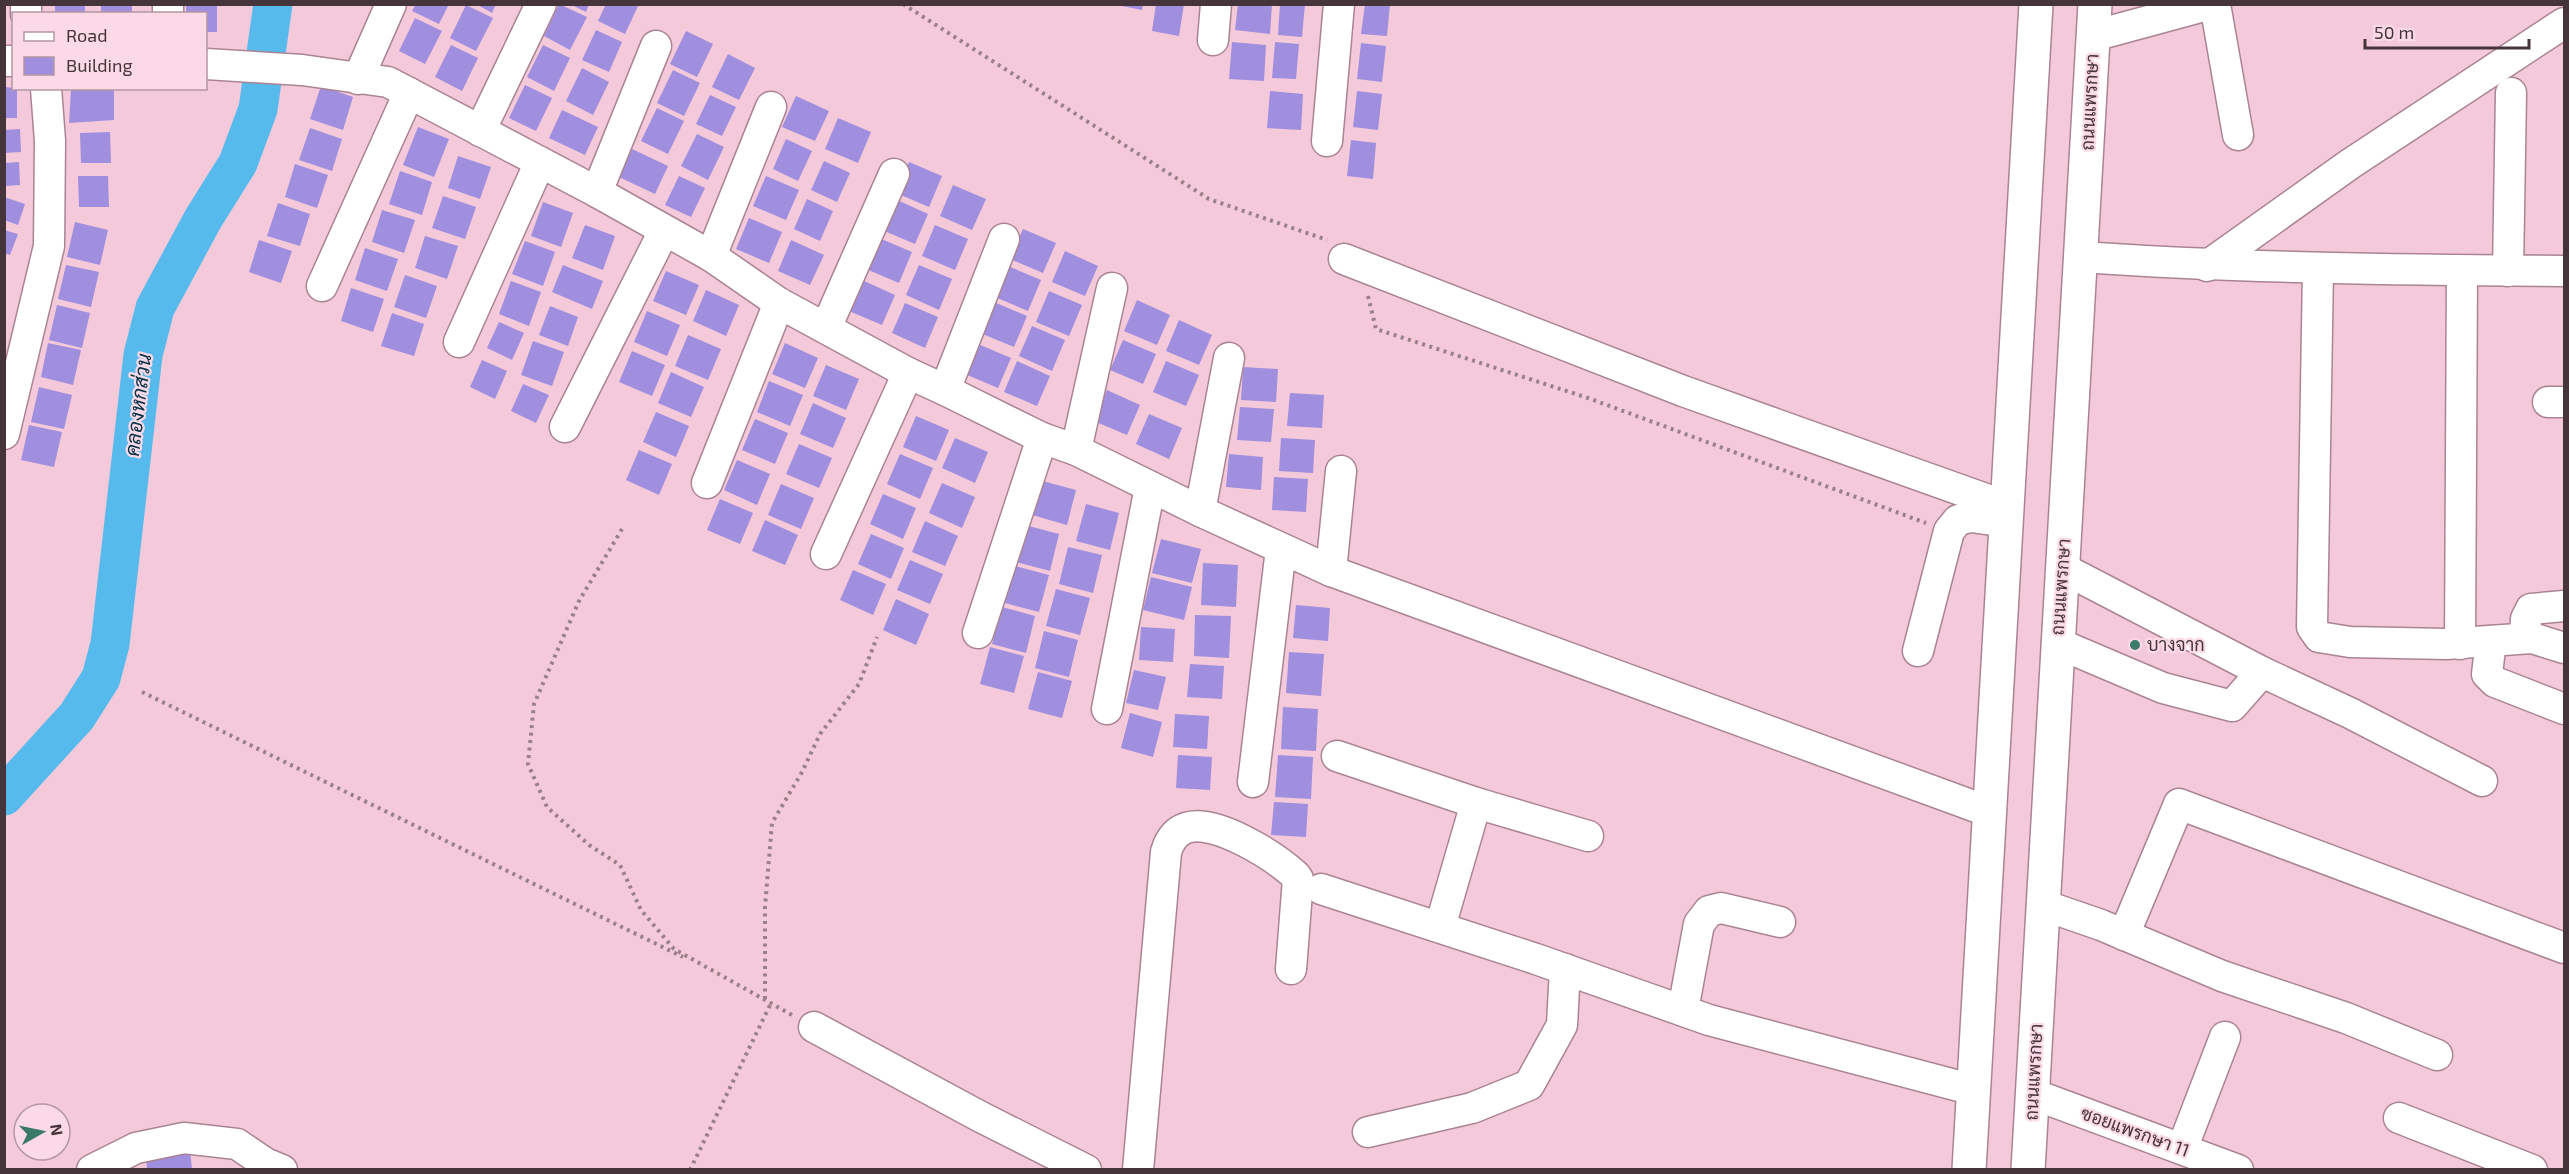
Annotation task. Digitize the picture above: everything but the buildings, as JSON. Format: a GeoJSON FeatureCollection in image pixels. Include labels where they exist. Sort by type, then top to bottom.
{"type":"FeatureCollection","features":[{"type":"Feature","properties":{"kind":"main road"},"geometry":{"type":"LineString","coordinates":[[1969,1170],[2036,4]]}},
{"type":"Feature","properties":{"kind":"main road","name":"ถนนแพรกษา"},"geometry":{"type":"LineString","coordinates":[[2028,1170],[2095,4]]}},
{"type":"Feature","properties":{"kind":"street"},"geometry":{"type":"LineString","coordinates":[[358,79],[391,4]]}},
{"type":"Feature","properties":{"kind":"street"},"geometry":{"type":"LineString","coordinates":[[480,131],[541,4]]}},
{"type":"Feature","properties":{"kind":"street"},"geometry":{"type":"LineString","coordinates":[[1213,40],[1216,4]]}},
{"type":"Feature","properties":{"kind":"street"},"geometry":{"type":"LineString","coordinates":[[1327,141],[1339,4]]}},
{"type":"Feature","properties":{"kind":"street"},"geometry":{"type":"LineString","coordinates":[[2093,36],[2213,4],[2238,135]]}},
{"type":"Feature","properties":{"kind":"street"},"geometry":{"type":"LineString","coordinates":[[2207,266],[2350,164],[2565,23]]}},
{"type":"Feature","properties":{"kind":"street"},"geometry":{"type":"LineString","coordinates":[[597,192],[656,46]]}},
{"type":"Feature","properties":{"kind":"street"},"geometry":{"type":"LineString","coordinates":[[207,64],[302,69],[388,82],[597,192],[711,256],[779,303],[908,373],[1042,438],[1076,450],[1281,549],[1331,571],[1990,812]]}},
{"type":"Feature","properties":{"kind":"street"},"geometry":{"type":"LineString","coordinates":[[4,434],[49,246],[50,141],[46,90]]}},
{"type":"Feature","properties":{"kind":"street"},"geometry":{"type":"LineString","coordinates":[[322,286],[409,93]]}},
{"type":"Feature","properties":{"kind":"street"},"geometry":{"type":"LineString","coordinates":[[2508,271],[2511,93]]}},
{"type":"Feature","properties":{"kind":"street"},"geometry":{"type":"LineString","coordinates":[[711,256],[771,107]]}},
{"type":"Feature","properties":{"kind":"street"},"geometry":{"type":"LineString","coordinates":[[459,342],[540,162]]}},
{"type":"Feature","properties":{"kind":"street"},"geometry":{"type":"LineString","coordinates":[[826,328],[894,174]]}},
{"type":"Feature","properties":{"kind":"street"},"geometry":{"type":"LineString","coordinates":[[565,427],[664,231]]}},
{"type":"Feature","properties":{"kind":"street"},"geometry":{"type":"LineString","coordinates":[[945,390],[1004,239]]}},
{"type":"Feature","properties":{"kind":"street"},"geometry":{"type":"LineString","coordinates":[[2081,257],[2207,266],[2463,272],[2565,271]]}},
{"type":"Feature","properties":{"kind":"street"},"geometry":{"type":"LineString","coordinates":[[1344,259],[2007,514]]}},
{"type":"Feature","properties":{"kind":"street"},"geometry":{"type":"LineString","coordinates":[[2318,268],[2312,627],[2319,637],[2350,642],[2460,644],[2532,638],[2565,648]]}},
{"type":"Feature","properties":{"kind":"street"},"geometry":{"type":"LineString","coordinates":[[2460,644],[2463,272]]}},
{"type":"Feature","properties":{"kind":"street"},"geometry":{"type":"LineString","coordinates":[[1076,450],[1112,288]]}},
{"type":"Feature","properties":{"kind":"street"},"geometry":{"type":"LineString","coordinates":[[707,483],[779,303]]}},
{"type":"Feature","properties":{"kind":"street"},"geometry":{"type":"LineString","coordinates":[[1200,511],[1228,358]]}},
{"type":"Feature","properties":{"kind":"street"},"geometry":{"type":"LineString","coordinates":[[826,554],[908,373]]}},
{"type":"Feature","properties":{"kind":"street"},"geometry":{"type":"LineString","coordinates":[[978,633],[1042,438]]}},
{"type":"Feature","properties":{"kind":"street"},"geometry":{"type":"LineString","coordinates":[[1331,571],[1341,471]]}},
{"type":"Feature","properties":{"kind":"street"},"geometry":{"type":"LineString","coordinates":[[1107,709],[1150,487]]}},
{"type":"Feature","properties":{"kind":"street"},"geometry":{"type":"LineString","coordinates":[[1918,651],[1949,531],[1958,520],[2007,514]]}},
{"type":"Feature","properties":{"kind":"street"},"geometry":{"type":"LineString","coordinates":[[1253,782],[1281,549]]}},
{"type":"Feature","properties":{"kind":"street"},"geometry":{"type":"LineString","coordinates":[[2062,568],[2262,672],[2350,713],[2482,781]]}},
{"type":"Feature","properties":{"kind":"street"},"geometry":{"type":"LineString","coordinates":[[2525,638],[2526,619],[2531,609],[2565,606]]}},
{"type":"Feature","properties":{"kind":"street"},"geometry":{"type":"LineString","coordinates":[[2491,641],[2487,674],[2495,682],[2565,709]]}},
{"type":"Feature","properties":{"kind":"street"},"geometry":{"type":"LineString","coordinates":[[2057,643],[2163,688],[2232,706],[2262,672]]}},
{"type":"Feature","properties":{"kind":"street"},"geometry":{"type":"LineString","coordinates":[[1337,756],[1476,803],[1588,836]]}},
{"type":"Feature","properties":{"kind":"street"},"geometry":{"type":"LineString","coordinates":[[1440,927],[1476,803]]}},
{"type":"Feature","properties":{"kind":"street"},"geometry":{"type":"LineString","coordinates":[[2124,935],[2179,804],[2565,948]]}},
{"type":"Feature","properties":{"kind":"street"},"geometry":{"type":"LineString","coordinates":[[1138,1170],[1166,852],[1174,834],[1195,826],[1218,831],[1264,851],[1295,874],[1298,879],[1291,969]]}},
{"type":"Feature","properties":{"kind":"street"},"geometry":{"type":"LineString","coordinates":[[1321,889],[1566,969],[1708,1020],[1974,1090]]}},
{"type":"Feature","properties":{"kind":"street"},"geometry":{"type":"LineString","coordinates":[[2043,905],[2124,935],[2222,976],[2346,1018],[2437,1055]]}},
{"type":"Feature","properties":{"kind":"street"},"geometry":{"type":"LineString","coordinates":[[1683,1010],[1699,924],[1709,911],[1721,908],[1780,922]]}},
{"type":"Feature","properties":{"kind":"street"},"geometry":{"type":"LineString","coordinates":[[1368,1132],[1472,1108],[1529,1085],[1562,1025],[1566,969]]}},
{"type":"Feature","properties":{"kind":"street"},"geometry":{"type":"LineString","coordinates":[[814,1027],[979,1116],[1086,1170]]}},
{"type":"Feature","properties":{"kind":"street"},"geometry":{"type":"LineString","coordinates":[[2182,1149],[2225,1037]]}},
{"type":"Feature","properties":{"kind":"street","name":"ซอยแพรกษา 11"},"geometry":{"type":"LineString","coordinates":[[2033,1094],[2238,1170]]}},
{"type":"Feature","properties":{"kind":"street"},"geometry":{"type":"LineString","coordinates":[[2399,1118],[2472,1159],[2532,1170]]}},
{"type":"Feature","properties":{"kind":"street"},"geometry":{"type":"LineString","coordinates":[[92,1170],[137,1159],[184,1138],[237,1144],[271,1167]]}},
{"type":"Feature","properties":{"kind":"path"},"geometry":{"type":"LineString","coordinates":[[622,529],[579,601],[534,704],[528,764],[547,807],[589,845],[620,865],[641,910],[674,949],[814,1027]]}},
{"type":"Feature","properties":{"kind":"path"},"geometry":{"type":"LineString","coordinates":[[765,999],[765,907],[772,823],[802,772],[820,735],[859,684],[877,637]]}},
{"type":"Feature","properties":{"kind":"path"},"geometry":{"type":"LineString","coordinates":[[142,692],[724,977]]}},
{"type":"Feature","properties":{"kind":"path"},"geometry":{"type":"LineString","coordinates":[[690,1170],[771,1003]]}},
{"type":"Feature","properties":{"kind":"waterway","name":"คลองหกส่วน"},"geometry":{"type":"LineString","coordinates":[[4,796],[77,716],[101,678],[110,644],[143,355],[155,308],[203,219],[238,163],[258,109],[273,4]]}},
{"type":"Feature","properties":{"kind":"place","name":"บางจาก"},"geometry":{"type":"Point","coordinates":[2135,645]}}]}
